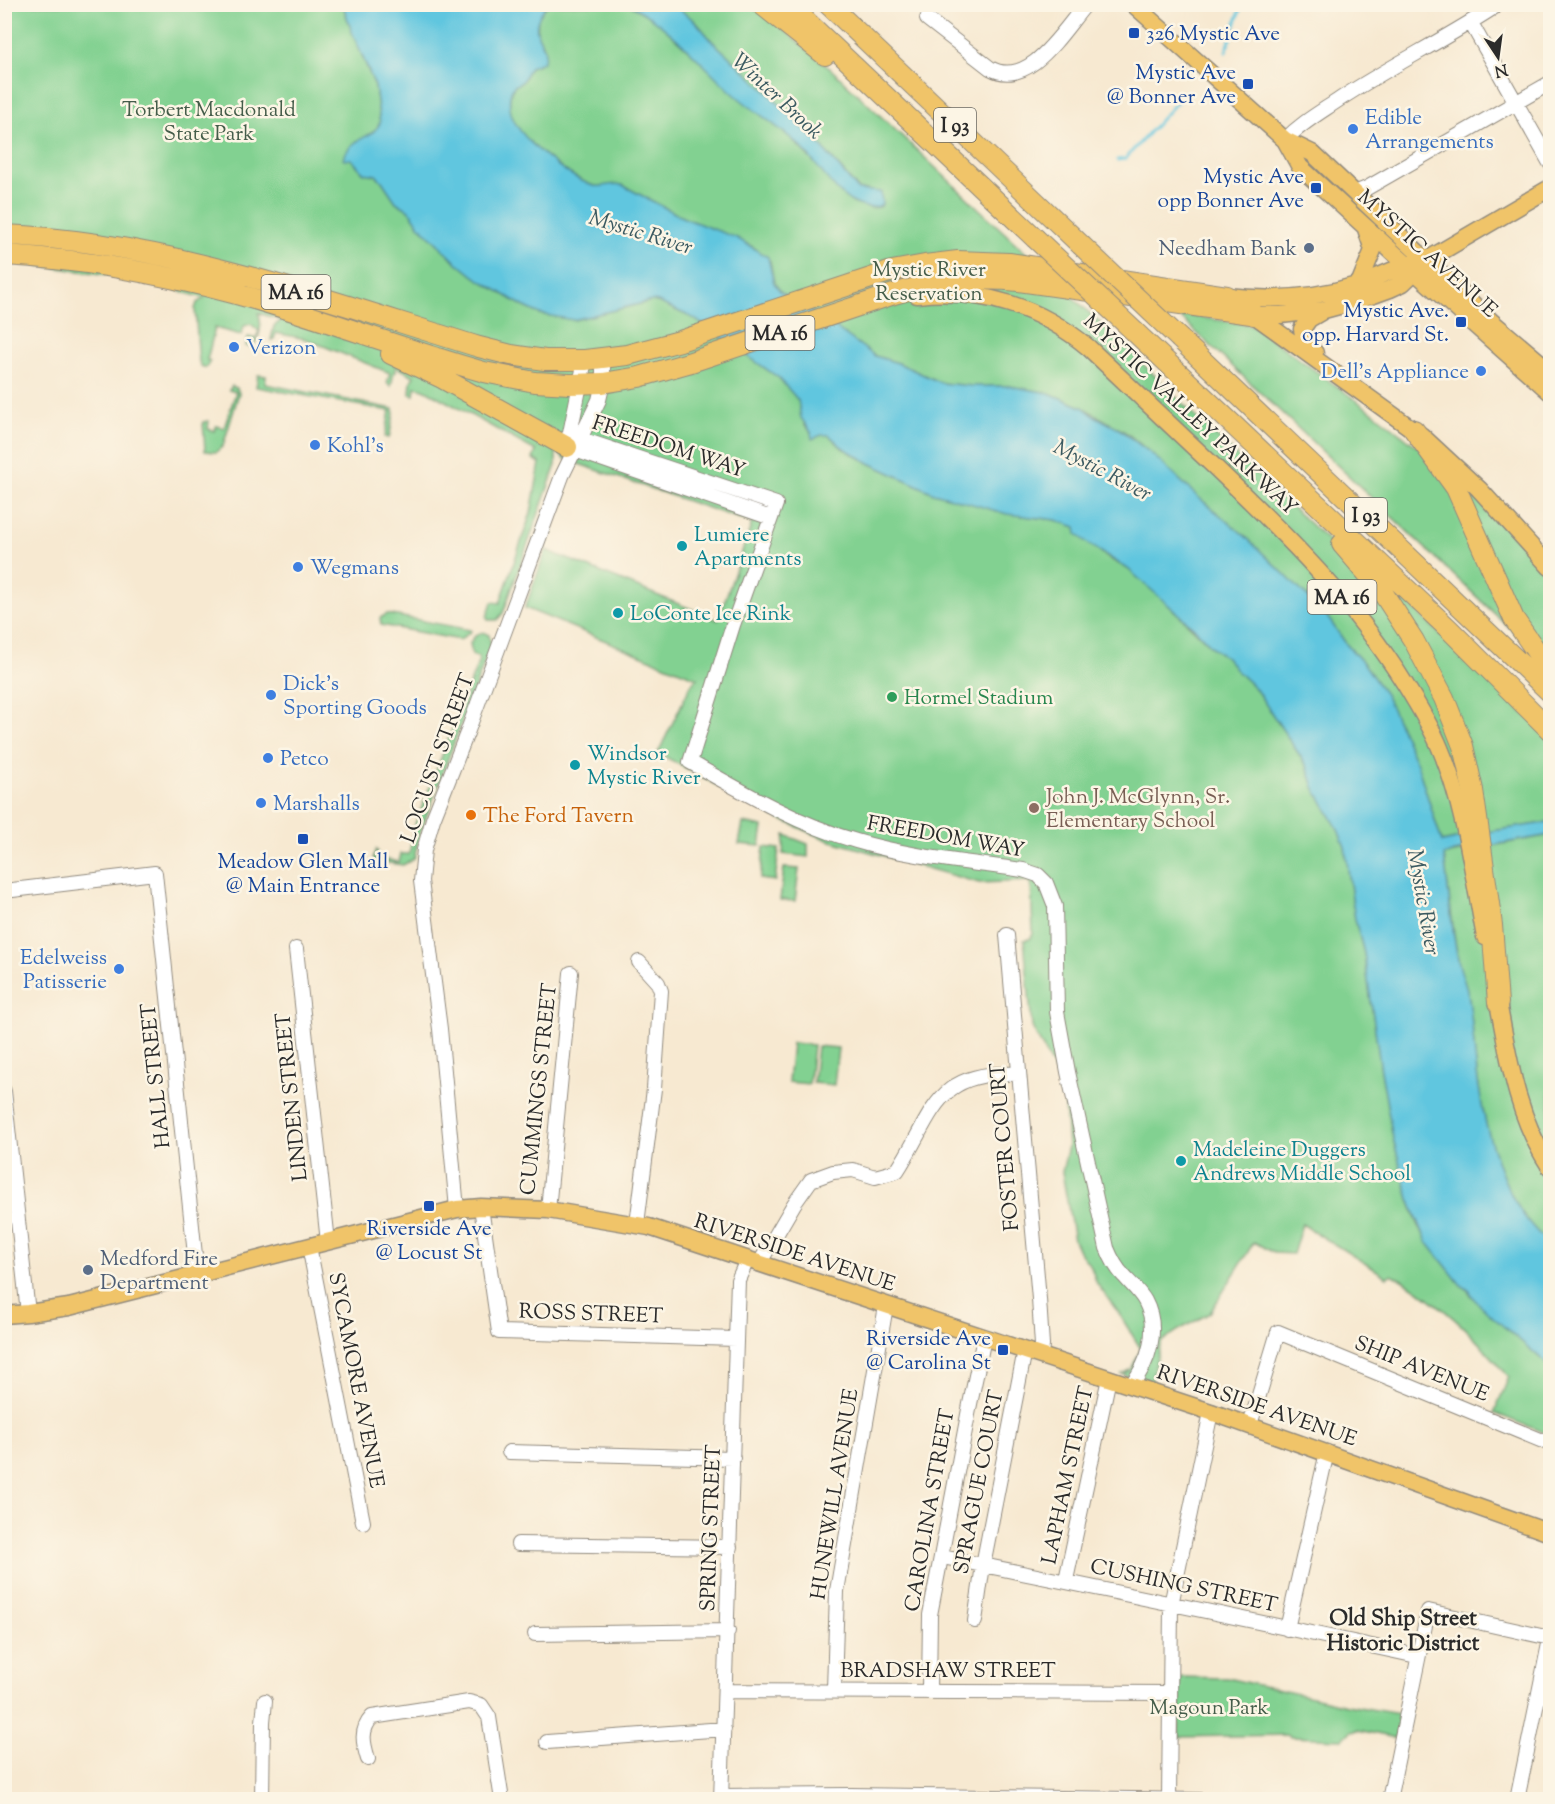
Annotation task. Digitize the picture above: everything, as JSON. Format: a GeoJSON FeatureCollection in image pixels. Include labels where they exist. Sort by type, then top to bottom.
{"type":"FeatureCollection","features":[{"type":"Feature","properties":{"kind":"highway"},"geometry":{"type":"LineString","coordinates":[[761,4],[820,52],[882,94]]}},
{"type":"Feature","properties":{"kind":"highway","name":"I 93"},"geometry":{"type":"LineString","coordinates":[[788,4],[1497,675],[1551,730]]}},
{"type":"Feature","properties":{"kind":"highway","name":"I 93"},"geometry":{"type":"LineString","coordinates":[[828,4],[1551,692]]}},
{"type":"Feature","properties":{"kind":"highway","name":"MA 16"},"geometry":{"type":"LineString","coordinates":[[4,235],[76,242],[176,259],[248,277],[495,351],[545,360],[594,359],[641,352],[908,267],[976,261],[1025,265],[1227,296],[1254,315]]}},
{"type":"Feature","properties":{"kind":"highway","name":"MYSTIC VALLEY PARKWAY"},"geometry":{"type":"LineString","coordinates":[[4,255],[69,261],[167,278],[233,293],[500,376],[535,382],[603,383],[656,373],[840,313]]}},
{"type":"Feature","properties":{"kind":"highway"},"geometry":{"type":"LineString","coordinates":[[840,313],[920,286],[986,279],[1035,283],[1254,315]]}},
{"type":"Feature","properties":{"kind":"highway"},"geometry":{"type":"LineString","coordinates":[[327,322],[573,443]]}},
{"type":"Feature","properties":{"kind":"highway"},"geometry":{"type":"LineString","coordinates":[[1414,430],[1456,488],[1514,619],[1528,642],[1551,671]]}},
{"type":"Feature","properties":{"kind":"highway"},"geometry":{"type":"LineString","coordinates":[[1319,506],[1346,550],[1363,567],[1399,617],[1431,671],[1457,730],[1467,760],[1473,790],[1492,925],[1498,1003]]}},
{"type":"Feature","properties":{"kind":"main road","name":"MYSTIC AVENUE"},"geometry":{"type":"LineString","coordinates":[[1134,5],[1285,140],[1312,153],[1355,193],[1416,266],[1551,392]]}},
{"type":"Feature","properties":{"kind":"main road","name":"MYSTIC AVENUE"},"geometry":{"type":"LineString","coordinates":[[1285,140],[1300,167],[1364,226],[1491,321],[1551,371]]}},
{"type":"Feature","properties":{"kind":"main road"},"geometry":{"type":"LineString","coordinates":[[1227,296],[1295,297],[1359,284],[1416,266],[1551,188]]}},
{"type":"Feature","properties":{"kind":"main road"},"geometry":{"type":"LineString","coordinates":[[1359,284],[1372,250],[1370,236],[1364,226]]}},
{"type":"Feature","properties":{"kind":"main road"},"geometry":{"type":"LineString","coordinates":[[1254,315],[1281,315],[1324,310],[1357,301],[1402,283],[1416,266]]}},
{"type":"Feature","properties":{"kind":"main road","name":"MYSTIC VALLEY PARKWAY"},"geometry":{"type":"LineString","coordinates":[[840,313],[890,299],[924,294],[957,293],[1008,302],[1049,320],[1089,348],[1305,554],[1349,606],[1384,653],[1440,747],[1460,811],[1519,1103],[1532,1135],[1551,1167]]}},
{"type":"Feature","properties":{"kind":"main road"},"geometry":{"type":"LineString","coordinates":[[1324,310],[1305,324],[1302,333],[1304,341],[1342,379]]}},
{"type":"Feature","properties":{"kind":"main road","name":"MA 16"},"geometry":{"type":"LineString","coordinates":[[1254,315],[1414,430],[1479,489],[1551,567]]}},
{"type":"Feature","properties":{"kind":"main road","name":"RIVERSIDE AVENUE"},"geometry":{"type":"LineString","coordinates":[[4,1315],[69,1306],[458,1209],[481,1207],[548,1210],[638,1224],[1250,1425],[1551,1533]]}},
{"type":"Feature","properties":{"kind":"street"},"geometry":{"type":"LineString","coordinates":[[927,19],[990,68],[998,73],[1008,74],[1028,69],[1086,4]]}},
{"type":"Feature","properties":{"kind":"street"},"geometry":{"type":"LineString","coordinates":[[1285,140],[1299,126],[1377,75],[1471,23],[1499,4]]}},
{"type":"Feature","properties":{"kind":"street"},"geometry":{"type":"LineString","coordinates":[[1471,23],[1551,163]]}},
{"type":"Feature","properties":{"kind":"street"},"geometry":{"type":"LineString","coordinates":[[1355,193],[1551,83]]}},
{"type":"Feature","properties":{"kind":"street","name":"LOCUST STREET"},"geometry":{"type":"LineString","coordinates":[[573,443],[598,400],[603,383],[594,359]]}},
{"type":"Feature","properties":{"kind":"street","name":"LOCUST STREET"},"geometry":{"type":"LineString","coordinates":[[458,1209],[420,871],[433,819],[466,737],[562,477],[573,443],[580,384],[594,359]]}},
{"type":"Feature","properties":{"kind":"street","name":"FREEDOM WAY"},"geometry":{"type":"LineString","coordinates":[[573,443],[776,504],[733,626],[690,762],[737,789],[792,816],[856,841],[914,855],[1023,870],[1038,875],[1046,883],[1055,906],[1055,987],[1063,1045],[1107,1248],[1116,1267],[1145,1301],[1150,1316],[1152,1332],[1148,1356],[1142,1371],[1131,1386]]}},
{"type":"Feature","properties":{"kind":"street","name":"FREEDOM WAY"},"geometry":{"type":"LineString","coordinates":[[573,443],[771,518]]}},
{"type":"Feature","properties":{"kind":"street","name":"HALL STREET"},"geometry":{"type":"LineString","coordinates":[[4,891],[155,873],[198,1274]]}},
{"type":"Feature","properties":{"kind":"street","name":"FOSTER COURT"},"geometry":{"type":"LineString","coordinates":[[1007,935],[1042,1345],[1033,1353]]}},
{"type":"Feature","properties":{"kind":"street","name":"LINDEN STREET"},"geometry":{"type":"LineString","coordinates":[[296,949],[328,1242]]}},
{"type":"Feature","properties":{"kind":"street"},"geometry":{"type":"LineString","coordinates":[[638,1224],[654,1089],[661,991],[658,983],[639,962]]}},
{"type":"Feature","properties":{"kind":"street","name":"CUMMINGS STREET"},"geometry":{"type":"LineString","coordinates":[[548,1210],[571,973]]}},
{"type":"Feature","properties":{"kind":"street","name":"SPRING STREET"},"geometry":{"type":"LineString","coordinates":[[721,1798],[738,1280],[811,1180],[833,1172],[853,1170],[875,1177],[897,1171],[940,1097],[955,1084],[996,1072],[1018,1074]]}},
{"type":"Feature","properties":{"kind":"street"},"geometry":{"type":"LineString","coordinates":[[4,1091],[28,1313]]}},
{"type":"Feature","properties":{"kind":"street","name":"ROSS STREET"},"geometry":{"type":"LineString","coordinates":[[481,1207],[499,1332],[736,1339]]}},
{"type":"Feature","properties":{"kind":"street","name":"SYCAMORE AVENUE"},"geometry":{"type":"LineString","coordinates":[[309,1246],[363,1522]]}},
{"type":"Feature","properties":{"kind":"street","name":"HUNEWILL AVENUE"},"geometry":{"type":"LineString","coordinates":[[834,1690],[837,1591],[886,1306]]}},
{"type":"Feature","properties":{"kind":"street","name":"SHIP AVENUE"},"geometry":{"type":"LineString","coordinates":[[1250,1425],[1278,1332],[1551,1444]]}},
{"type":"Feature","properties":{"kind":"street","name":"CAROLINA STREET"},"geometry":{"type":"LineString","coordinates":[[929,1692],[929,1625],[984,1338]]}},
{"type":"Feature","properties":{"kind":"street","name":"SPRAGUE COURT"},"geometry":{"type":"LineString","coordinates":[[975,1622],[983,1565],[1033,1353]]}},
{"type":"Feature","properties":{"kind":"street","name":"LAPHAM STREET"},"geometry":{"type":"LineString","coordinates":[[1066,1580],[1109,1378]]}},
{"type":"Feature","properties":{"kind":"street"},"geometry":{"type":"LineString","coordinates":[[1169,1799],[1171,1605],[1211,1412]]}},
{"type":"Feature","properties":{"kind":"street"},"geometry":{"type":"LineString","coordinates":[[509,1452],[733,1458]]}},
{"type":"Feature","properties":{"kind":"street"},"geometry":{"type":"LineString","coordinates":[[1287,1629],[1327,1452]]}},
{"type":"Feature","properties":{"kind":"street"},"geometry":{"type":"LineString","coordinates":[[518,1544],[730,1547]]}},
{"type":"Feature","properties":{"kind":"street","name":"CUSHING STREET"},"geometry":{"type":"LineString","coordinates":[[942,1557],[1066,1580],[1171,1605],[1418,1656]]}},
{"type":"Feature","properties":{"kind":"street"},"geometry":{"type":"LineString","coordinates":[[1389,1800],[1428,1611],[1551,1639],[1517,1800]]}},
{"type":"Feature","properties":{"kind":"street"},"geometry":{"type":"LineString","coordinates":[[535,1634],[728,1631]]}},
{"type":"Feature","properties":{"kind":"street","name":"BRADSHAW STREET"},"geometry":{"type":"LineString","coordinates":[[726,1691],[1170,1693]]}},
{"type":"Feature","properties":{"kind":"street"},"geometry":{"type":"LineString","coordinates":[[262,1800],[265,1701]]}},
{"type":"Feature","properties":{"kind":"street"},"geometry":{"type":"LineString","coordinates":[[368,1759],[363,1745],[363,1733],[365,1725],[372,1717],[469,1702],[481,1704],[489,1717],[502,1800]]}},
{"type":"Feature","properties":{"kind":"street"},"geometry":{"type":"LineString","coordinates":[[547,1742],[724,1729]]}},
{"type":"Feature","properties":{"kind":"street"},"geometry":{"type":"LineString","coordinates":[[721,1798],[851,1795],[1202,1800]]}},
{"type":"Feature","properties":{"kind":"green space","name":"Torbert Macdonald State Park"},"geometry":{"type":"Polygon","coordinates":[[[5,5],[343,5],[375,86],[380,123],[374,131],[349,149],[351,159],[364,173],[376,175],[396,202],[409,210],[420,226],[455,261],[475,277],[540,314],[574,320],[652,301],[693,318],[779,378],[798,400],[805,425],[811,432],[829,435],[842,448],[869,463],[934,493],[1017,515],[1056,520],[1076,527],[1106,557],[1128,569],[1214,649],[1226,657],[1255,688],[1307,766],[1314,787],[1337,827],[1345,847],[1355,919],[1364,953],[1393,1138],[1418,1224],[1427,1241],[1461,1285],[1548,1365],[1550,1370],[1550,1435],[1494,1413],[1509,1377],[1469,1333],[1441,1308],[1392,1274],[1387,1277],[1302,1224],[1293,1254],[1274,1253],[1254,1242],[1210,1313],[1161,1342],[1152,1376],[1153,1384],[1122,1374],[1131,1369],[1141,1349],[1097,1284],[1091,1267],[1074,1240],[1062,1172],[1068,1146],[1064,1089],[1032,1027],[1024,940],[1030,939],[1033,934],[1031,883],[1028,881],[979,883],[828,840],[777,818],[658,753],[691,685],[697,678],[525,608],[546,550],[718,620],[752,523],[573,462],[565,459],[556,451],[556,465],[503,613],[497,620],[488,620],[492,602],[500,603],[531,513],[540,463],[533,459],[536,451],[424,389],[415,387],[414,395],[410,394],[411,381],[414,376],[395,366],[396,372],[394,372],[391,386],[387,383],[390,373],[306,339],[276,333],[274,339],[271,340],[274,326],[282,320],[258,313],[260,331],[257,340],[251,347],[246,346],[248,337],[256,339],[259,331],[251,324],[244,326],[241,335],[215,328],[207,360],[210,361],[206,368],[199,362],[195,309],[197,303],[204,298],[179,291],[164,282],[5,261],[5,5]]]}},
{"type":"Feature","properties":{"kind":"green space","name":"Mystic River Reservation"},"geometry":{"type":"Polygon","coordinates":[[[547,5],[630,5],[654,19],[735,94],[789,136],[853,203],[871,208],[880,207],[868,190],[859,190],[821,146],[762,87],[712,41],[696,22],[674,5],[752,5],[770,18],[834,72],[1333,545],[1356,554],[1550,738],[1550,822],[1442,842],[1417,764],[1386,696],[1365,665],[1347,645],[1326,615],[1244,535],[1127,433],[1084,408],[1049,393],[1009,386],[941,383],[898,363],[875,356],[781,292],[774,283],[770,261],[753,247],[684,218],[622,185],[594,186],[570,174],[544,155],[521,132],[514,120],[510,103],[514,86],[522,82],[530,67],[539,64],[545,49],[537,34],[538,17],[547,5]]]}},
{"type":"Feature","properties":{"kind":"green space"},"geometry":{"type":"Polygon","coordinates":[[[1177,314],[1252,325],[1378,416],[1459,479],[1521,543],[1550,578],[1550,666],[1177,314]]]}},
{"type":"Feature","properties":{"kind":"green space"},"geometry":{"type":"Polygon","coordinates":[[[258,375],[266,376],[265,384],[393,409],[389,438],[385,437],[390,411],[256,387],[258,375]]]}},
{"type":"Feature","properties":{"kind":"green space"},"geometry":{"type":"Polygon","coordinates":[[[232,386],[237,388],[239,393],[223,446],[216,452],[205,451],[203,422],[209,421],[208,429],[214,431],[216,426],[224,428],[236,392],[229,390],[232,386]]]}},
{"type":"Feature","properties":{"kind":"green space"},"geometry":{"type":"Polygon","coordinates":[[[387,614],[471,631],[460,640],[381,625],[380,618],[387,614]]]}},
{"type":"Feature","properties":{"kind":"green space"},"geometry":{"type":"Polygon","coordinates":[[[483,632],[489,635],[491,645],[420,833],[414,859],[403,865],[375,861],[373,859],[376,850],[377,858],[399,862],[401,854],[409,854],[415,825],[478,663],[479,657],[472,655],[470,643],[475,636],[483,632]]]}},
{"type":"Feature","properties":{"kind":"green space"},"geometry":{"type":"Polygon","coordinates":[[[743,823],[763,827],[760,846],[739,844],[743,823]]]}},
{"type":"Feature","properties":{"kind":"green space"},"geometry":{"type":"Polygon","coordinates":[[[785,835],[808,844],[808,857],[783,854],[785,835]]]}},
{"type":"Feature","properties":{"kind":"green space"},"geometry":{"type":"Polygon","coordinates":[[[1550,835],[1550,1243],[1521,1212],[1500,1170],[1492,1147],[1481,1102],[1469,999],[1461,973],[1452,923],[1444,855],[1550,835]]]}},
{"type":"Feature","properties":{"kind":"green space"},"geometry":{"type":"Polygon","coordinates":[[[764,847],[779,849],[775,881],[760,879],[764,847]]]}},
{"type":"Feature","properties":{"kind":"green space"},"geometry":{"type":"Polygon","coordinates":[[[784,868],[799,869],[795,901],[780,900],[784,868]]]}},
{"type":"Feature","properties":{"kind":"green space"},"geometry":{"type":"Polygon","coordinates":[[[792,1043],[813,1045],[809,1084],[788,1082],[792,1043]]]}},
{"type":"Feature","properties":{"kind":"green space"},"geometry":{"type":"Polygon","coordinates":[[[817,1046],[838,1048],[834,1085],[813,1083],[817,1046]]]}},
{"type":"Feature","properties":{"kind":"green space","name":"Magoun Park"},"geometry":{"type":"Polygon","coordinates":[[[1180,1677],[1227,1678],[1347,1705],[1400,1714],[1395,1738],[1358,1730],[1351,1731],[1343,1739],[1290,1737],[1289,1735],[1179,1737],[1180,1677]]]}},
{"type":"Feature","properties":{"kind":"water","name":"Mystic River"},"geometry":{"type":"Polygon","coordinates":[[[343,5],[547,5],[537,23],[538,35],[545,50],[543,62],[530,67],[522,82],[514,86],[510,109],[521,132],[557,166],[594,186],[622,185],[684,218],[737,238],[768,257],[774,283],[781,292],[875,356],[898,363],[941,383],[1009,386],[1049,393],[1084,408],[1119,429],[1153,455],[1198,497],[1244,535],[1326,615],[1386,696],[1417,764],[1442,842],[1550,822],[1550,835],[1454,852],[1444,856],[1456,950],[1469,999],[1481,1102],[1492,1147],[1500,1170],[1521,1212],[1550,1243],[1550,1370],[1543,1360],[1475,1300],[1427,1242],[1409,1199],[1393,1138],[1364,953],[1355,919],[1345,847],[1337,827],[1314,787],[1307,766],[1255,688],[1226,657],[1214,649],[1192,626],[1128,569],[1077,534],[1076,527],[1056,520],[1007,514],[934,493],[869,463],[842,447],[829,435],[812,439],[811,432],[801,418],[798,400],[779,378],[693,318],[652,301],[573,320],[540,314],[475,277],[455,261],[420,226],[409,210],[396,202],[376,175],[364,173],[351,159],[343,159],[352,145],[371,133],[380,123],[375,86],[343,5]]]}},
{"type":"Feature","properties":{"kind":"water"},"geometry":{"type":"Polygon","coordinates":[[[630,5],[674,5],[696,22],[712,41],[821,146],[858,190],[881,192],[882,205],[871,208],[852,202],[845,197],[832,185],[802,148],[734,94],[672,34],[630,5]]]}},
{"type":"Feature","properties":{"kind":"waterway","name":"Winter Brook"},"geometry":{"type":"LineString","coordinates":[[1226,52],[1242,4]]}},
{"type":"Feature","properties":{"kind":"waterway","name":"Winter Brook"},"geometry":{"type":"LineString","coordinates":[[1117,160],[1125,159],[1186,92]]}},
{"type":"Feature","properties":{"kind":"place","name":"326 Mystic Ave"},"geometry":{"type":"Point","coordinates":[1134,33]}},
{"type":"Feature","properties":{"kind":"place","name":"Mystic Ave @ Bonner Ave"},"geometry":{"type":"Point","coordinates":[1248,84]}},
{"type":"Feature","properties":{"kind":"place","name":"Edible Arrangements"},"geometry":{"type":"Point","coordinates":[1353,129]}},
{"type":"Feature","properties":{"kind":"place","name":"Mystic Ave opp Bonner Ave"},"geometry":{"type":"Point","coordinates":[1316,188]}},
{"type":"Feature","properties":{"kind":"place","name":"Needham Bank"},"geometry":{"type":"Point","coordinates":[1309,248]}},
{"type":"Feature","properties":{"kind":"place","name":"Mystic Ave. opp. Harvard St."},"geometry":{"type":"Point","coordinates":[1461,322]}},
{"type":"Feature","properties":{"kind":"place","name":"Verizon"},"geometry":{"type":"Point","coordinates":[234,347]}},
{"type":"Feature","properties":{"kind":"place","name":"Dell's Appliance"},"geometry":{"type":"Point","coordinates":[1481,371]}},
{"type":"Feature","properties":{"kind":"place","name":"Kohl's"},"geometry":{"type":"Point","coordinates":[315,445]}},
{"type":"Feature","properties":{"kind":"place","name":"Lumiere Apartments"},"geometry":{"type":"Point","coordinates":[682,546]}},
{"type":"Feature","properties":{"kind":"place","name":"Wegmans"},"geometry":{"type":"Point","coordinates":[298,567]}},
{"type":"Feature","properties":{"kind":"place","name":"LoConte Ice Rink"},"geometry":{"type":"Point","coordinates":[618,613]}},
{"type":"Feature","properties":{"kind":"place","name":"Dick's Sporting Goods"},"geometry":{"type":"Point","coordinates":[271,695]}},
{"type":"Feature","properties":{"kind":"place","name":"Hormel Stadium"},"geometry":{"type":"Point","coordinates":[892,697]}},
{"type":"Feature","properties":{"kind":"place","name":"Petco"},"geometry":{"type":"Point","coordinates":[268,758]}},
{"type":"Feature","properties":{"kind":"place","name":"Windsor Mystic River"},"geometry":{"type":"Point","coordinates":[575,765]}},
{"type":"Feature","properties":{"kind":"place","name":"Marshalls"},"geometry":{"type":"Point","coordinates":[261,803]}},
{"type":"Feature","properties":{"kind":"place","name":"John J. McGlynn, Sr. Elementary School"},"geometry":{"type":"Point","coordinates":[1034,808]}},
{"type":"Feature","properties":{"kind":"place","name":"The Ford Tavern"},"geometry":{"type":"Point","coordinates":[471,815]}},
{"type":"Feature","properties":{"kind":"place","name":"Meadow Glen Mall @ Main Entrance"},"geometry":{"type":"Point","coordinates":[303,839]}},
{"type":"Feature","properties":{"kind":"place","name":"Edelweiss Patisserie"},"geometry":{"type":"Point","coordinates":[119,969]}},
{"type":"Feature","properties":{"kind":"place","name":"Madeleine Duggers Andrews Middle School"},"geometry":{"type":"Point","coordinates":[1181,1161]}},
{"type":"Feature","properties":{"kind":"place","name":"Riverside Ave @ Locust St"},"geometry":{"type":"Point","coordinates":[429,1206]}},
{"type":"Feature","properties":{"kind":"place","name":"Medford Fire Department"},"geometry":{"type":"Point","coordinates":[88,1270]}},
{"type":"Feature","properties":{"kind":"place","name":"Riverside Ave @ Carolina St"},"geometry":{"type":"Point","coordinates":[1003,1350]}},
{"type":"Feature","properties":{"kind":"district","name":"Old Ship Street Historic District"},"geometry":{"type":"Point","coordinates":[1403,1630]}}]}
